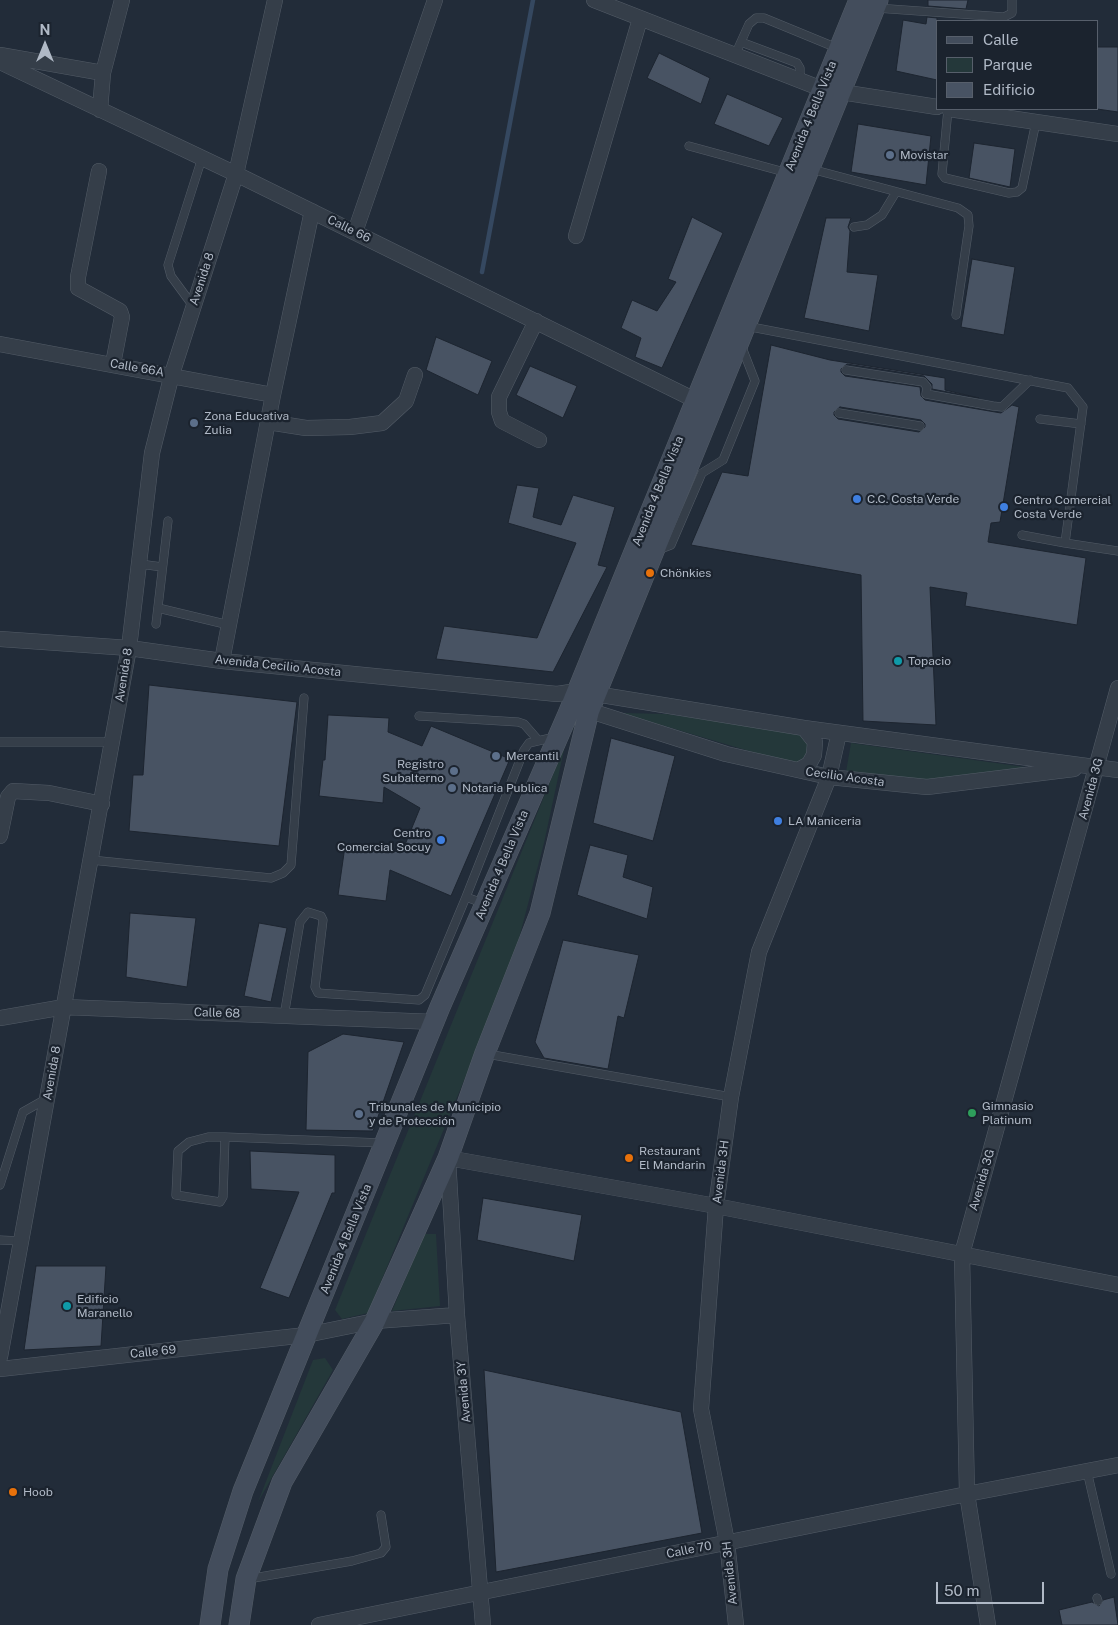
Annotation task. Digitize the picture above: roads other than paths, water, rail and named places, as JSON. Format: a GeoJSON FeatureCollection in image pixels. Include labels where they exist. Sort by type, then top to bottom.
{"type":"FeatureCollection","features":[{"type":"Feature","properties":{"kind":"street"},"geometry":{"type":"LineString","coordinates":[[100,110],[103,73],[122,0]]}},
{"type":"Feature","properties":{"kind":"street","name":"Avenida 8"},"geometry":{"type":"LineString","coordinates":[[0,1357],[92,860],[129,648],[152,453],[172,374],[236,174],[275,0]]}},
{"type":"Feature","properties":{"kind":"street"},"geometry":{"type":"LineString","coordinates":[[356,232],[435,0]]}},
{"type":"Feature","properties":{"kind":"street"},"geometry":{"type":"LineString","coordinates":[[594,0],[640,19],[738,48],[800,81],[831,91],[936,107]]}},
{"type":"Feature","properties":{"kind":"street","name":"Avenida 4 Bella Vista"},"geometry":{"type":"LineString","coordinates":[[210,1625],[218,1569],[243,1491],[306,1335],[435,1022],[558,736],[654,552],[810,168],[831,91],[839,48],[870,3]]}},
{"type":"Feature","properties":{"kind":"street","name":"Avenida 4 Bella Vista"},"geometry":{"type":"LineString","coordinates":[[239,1625],[246,1579],[282,1482],[374,1321],[448,1158],[485,1053],[540,913],[578,699],[695,400],[788,173],[831,91],[870,3]]}},
{"type":"Feature","properties":{"kind":"street"},"geometry":{"type":"LineString","coordinates":[[576,236],[640,19]]}},
{"type":"Feature","properties":{"kind":"street"},"geometry":{"type":"LineString","coordinates":[[0,55],[103,73]]}},
{"type":"Feature","properties":{"kind":"street","name":"Calle 66"},"geometry":{"type":"LineString","coordinates":[[0,62],[356,232],[695,400]]}},
{"type":"Feature","properties":{"kind":"street"},"geometry":{"type":"LineString","coordinates":[[955,110],[1118,134]]}},
{"type":"Feature","properties":{"kind":"street"},"geometry":{"type":"LineString","coordinates":[[99,171],[78,277],[78,288],[120,311],[122,318],[113,364]]}},
{"type":"Feature","properties":{"kind":"street"},"geometry":{"type":"LineString","coordinates":[[222,661],[273,395],[312,211]]}},
{"type":"Feature","properties":{"kind":"street"},"geometry":{"type":"LineString","coordinates":[[536,321],[499,398],[499,412],[502,421],[539,440]]}},
{"type":"Feature","properties":{"kind":"street","name":"Calle 66A"},"geometry":{"type":"LineString","coordinates":[[0,344],[172,374],[273,395]]}},
{"type":"Feature","properties":{"kind":"street"},"geometry":{"type":"LineString","coordinates":[[268,422],[306,428],[350,427],[382,423],[406,401],[415,375]]}},
{"type":"Feature","properties":{"kind":"street","name":"Avenida Cecilio Acosta"},"geometry":{"type":"LineString","coordinates":[[0,639],[129,648],[222,661],[578,699]]}},
{"type":"Feature","properties":{"kind":"street","name":"Avenida 3G"},"geometry":{"type":"LineString","coordinates":[[988,1625],[967,1494],[962,1254],[1118,688]]}},
{"type":"Feature","properties":{"kind":"street","name":"Cecilio Acosta"},"geometry":{"type":"LineString","coordinates":[[578,699],[1118,770]]}},
{"type":"Feature","properties":{"kind":"street","name":"Cecilio Acosta"},"geometry":{"type":"LineString","coordinates":[[578,699],[726,754],[829,777],[928,787],[1097,766]]}},
{"type":"Feature","properties":{"kind":"street"},"geometry":{"type":"LineString","coordinates":[[798,770],[809,764],[814,755],[815,742],[804,728]]}},
{"type":"Feature","properties":{"kind":"street","name":"Avenida 3H"},"geometry":{"type":"LineString","coordinates":[[736,1625],[727,1542],[701,1409],[716,1206],[731,1097],[759,952],[829,777],[839,733]]}},
{"type":"Feature","properties":{"kind":"street"},"geometry":{"type":"LineString","coordinates":[[1097,766],[1118,765]]}},
{"type":"Feature","properties":{"kind":"street"},"geometry":{"type":"LineString","coordinates":[[0,836],[8,797],[13,791],[49,793],[102,804]]}},
{"type":"Feature","properties":{"kind":"street","name":"Calle 68"},"geometry":{"type":"LineString","coordinates":[[0,1018],[64,1007],[435,1022]]}},
{"type":"Feature","properties":{"kind":"street"},"geometry":{"type":"LineString","coordinates":[[448,1158],[716,1206],[1118,1284]]}},
{"type":"Feature","properties":{"kind":"street","name":"Avenida 3Y"},"geometry":{"type":"LineString","coordinates":[[448,1158],[458,1315],[483,1625]]}},
{"type":"Feature","properties":{"kind":"street","name":"Calle 69"},"geometry":{"type":"LineString","coordinates":[[0,1369],[306,1335],[374,1321],[458,1315]]}},
{"type":"Feature","properties":{"kind":"street","name":"Calle 70"},"geometry":{"type":"LineString","coordinates":[[319,1625],[967,1494],[1118,1466]]}},
{"type":"Feature","properties":{"kind":"lane"},"geometry":{"type":"LineString","coordinates":[[870,3],[1004,18],[1012,13],[1012,0]]}},
{"type":"Feature","properties":{"kind":"lane"},"geometry":{"type":"LineString","coordinates":[[738,48],[749,24],[756,18],[764,18],[839,48]]}},
{"type":"Feature","properties":{"kind":"lane"},"geometry":{"type":"LineString","coordinates":[[948,110],[942,174],[945,178],[1009,193],[1018,192],[1022,188],[1036,122]]}},
{"type":"Feature","properties":{"kind":"lane"},"geometry":{"type":"LineString","coordinates":[[689,146],[788,173]]}},
{"type":"Feature","properties":{"kind":"lane"},"geometry":{"type":"LineString","coordinates":[[194,306],[171,276],[168,265],[202,158]]}},
{"type":"Feature","properties":{"kind":"lane"},"geometry":{"type":"LineString","coordinates":[[810,168],[958,208],[968,215],[969,226],[956,315]]}},
{"type":"Feature","properties":{"kind":"lane"},"geometry":{"type":"LineString","coordinates":[[854,226],[868,225],[882,215],[896,192]]}},
{"type":"Feature","properties":{"kind":"lane"},"geometry":{"type":"LineString","coordinates":[[654,552],[671,545],[702,473],[723,460],[755,381],[743,334],[1030,380],[1068,388],[1083,406],[1065,543]]}},
{"type":"Feature","properties":{"kind":"lane"},"geometry":{"type":"LineString","coordinates":[[846,370],[923,382],[927,386],[926,394],[993,406],[1002,406],[1030,380]]}},
{"type":"Feature","properties":{"kind":"lane"},"geometry":{"type":"LineString","coordinates":[[839,413],[920,426]]}},
{"type":"Feature","properties":{"kind":"lane"},"geometry":{"type":"LineString","coordinates":[[1040,419],[1081,424]]}},
{"type":"Feature","properties":{"kind":"lane"},"geometry":{"type":"LineString","coordinates":[[156,624],[168,521]]}},
{"type":"Feature","properties":{"kind":"lane"},"geometry":{"type":"LineString","coordinates":[[1022,535],[1118,551]]}},
{"type":"Feature","properties":{"kind":"lane"},"geometry":{"type":"LineString","coordinates":[[140,564],[162,567]]}},
{"type":"Feature","properties":{"kind":"lane"},"geometry":{"type":"LineString","coordinates":[[158,608],[229,625]]}},
{"type":"Feature","properties":{"kind":"lane"},"geometry":{"type":"LineString","coordinates":[[92,860],[271,878],[283,873],[291,865],[304,698]]}},
{"type":"Feature","properties":{"kind":"lane"},"geometry":{"type":"LineString","coordinates":[[419,716],[518,722],[524,724],[538,740]]}},
{"type":"Feature","properties":{"kind":"lane"},"geometry":{"type":"LineString","coordinates":[[284,1016],[300,922],[304,915],[311,912],[316,913],[324,920],[316,988],[318,993],[419,1000],[425,995],[524,750],[529,743],[558,736]]}},
{"type":"Feature","properties":{"kind":"lane"},"geometry":{"type":"LineString","coordinates":[[1,742],[113,742]]}},
{"type":"Feature","properties":{"kind":"lane"},"geometry":{"type":"LineString","coordinates":[[466,897],[485,904]]}},
{"type":"Feature","properties":{"kind":"lane"},"geometry":{"type":"LineString","coordinates":[[485,1053],[731,1097]]}},
{"type":"Feature","properties":{"kind":"lane"},"geometry":{"type":"LineString","coordinates":[[0,1185],[23,1112],[48,1098]]}},
{"type":"Feature","properties":{"kind":"lane"},"geometry":{"type":"LineString","coordinates":[[226,1137],[223,1198],[220,1202],[176,1195],[178,1151],[189,1142],[208,1137],[226,1137],[385,1143]]}},
{"type":"Feature","properties":{"kind":"lane"},"geometry":{"type":"LineString","coordinates":[[0,1240],[21,1240]]}},
{"type":"Feature","properties":{"kind":"lane"},"geometry":{"type":"LineString","coordinates":[[1087,1471],[1111,1574]]}},
{"type":"Feature","properties":{"kind":"lane"},"geometry":{"type":"LineString","coordinates":[[246,1579],[352,1561],[381,1553],[386,1547],[381,1515]]}},
{"type":"Feature","properties":{"kind":"waterway"},"geometry":{"type":"LineString","coordinates":[[482,272],[533,0]]}},
{"type":"Feature","properties":{"kind":"place","name":"Movistar"},"geometry":{"type":"Point","coordinates":[890,155]}},
{"type":"Feature","properties":{"kind":"place","name":"Zona Educativa Zulia"},"geometry":{"type":"Point","coordinates":[194,423]}},
{"type":"Feature","properties":{"kind":"place","name":"C.C. Costa Verde"},"geometry":{"type":"Point","coordinates":[857,499]}},
{"type":"Feature","properties":{"kind":"place","name":"Centro Comercial Costa Verde"},"geometry":{"type":"Point","coordinates":[1004,507]}},
{"type":"Feature","properties":{"kind":"place","name":"Chönkies"},"geometry":{"type":"Point","coordinates":[650,573]}},
{"type":"Feature","properties":{"kind":"place","name":"Topacio"},"geometry":{"type":"Point","coordinates":[898,661]}},
{"type":"Feature","properties":{"kind":"place","name":"Mercantil"},"geometry":{"type":"Point","coordinates":[496,756]}},
{"type":"Feature","properties":{"kind":"place","name":"Registro Subalterno"},"geometry":{"type":"Point","coordinates":[454,771]}},
{"type":"Feature","properties":{"kind":"place","name":"Notaria Publica"},"geometry":{"type":"Point","coordinates":[452,788]}},
{"type":"Feature","properties":{"kind":"place","name":"LA Maniceria"},"geometry":{"type":"Point","coordinates":[778,821]}},
{"type":"Feature","properties":{"kind":"place","name":"Centro Comercial Socuy"},"geometry":{"type":"Point","coordinates":[441,840]}},
{"type":"Feature","properties":{"kind":"place","name":"Gimnasio Platinum"},"geometry":{"type":"Point","coordinates":[972,1113]}},
{"type":"Feature","properties":{"kind":"place","name":"Tribunales de Municipio y de Protección"},"geometry":{"type":"Point","coordinates":[359,1114]}},
{"type":"Feature","properties":{"kind":"place","name":"Restaurant El Mandarin"},"geometry":{"type":"Point","coordinates":[629,1158]}},
{"type":"Feature","properties":{"kind":"place","name":"Edificio Maranello"},"geometry":{"type":"Point","coordinates":[67,1306]}},
{"type":"Feature","properties":{"kind":"place","name":"Hoob"},"geometry":{"type":"Point","coordinates":[13,1492]}}]}
